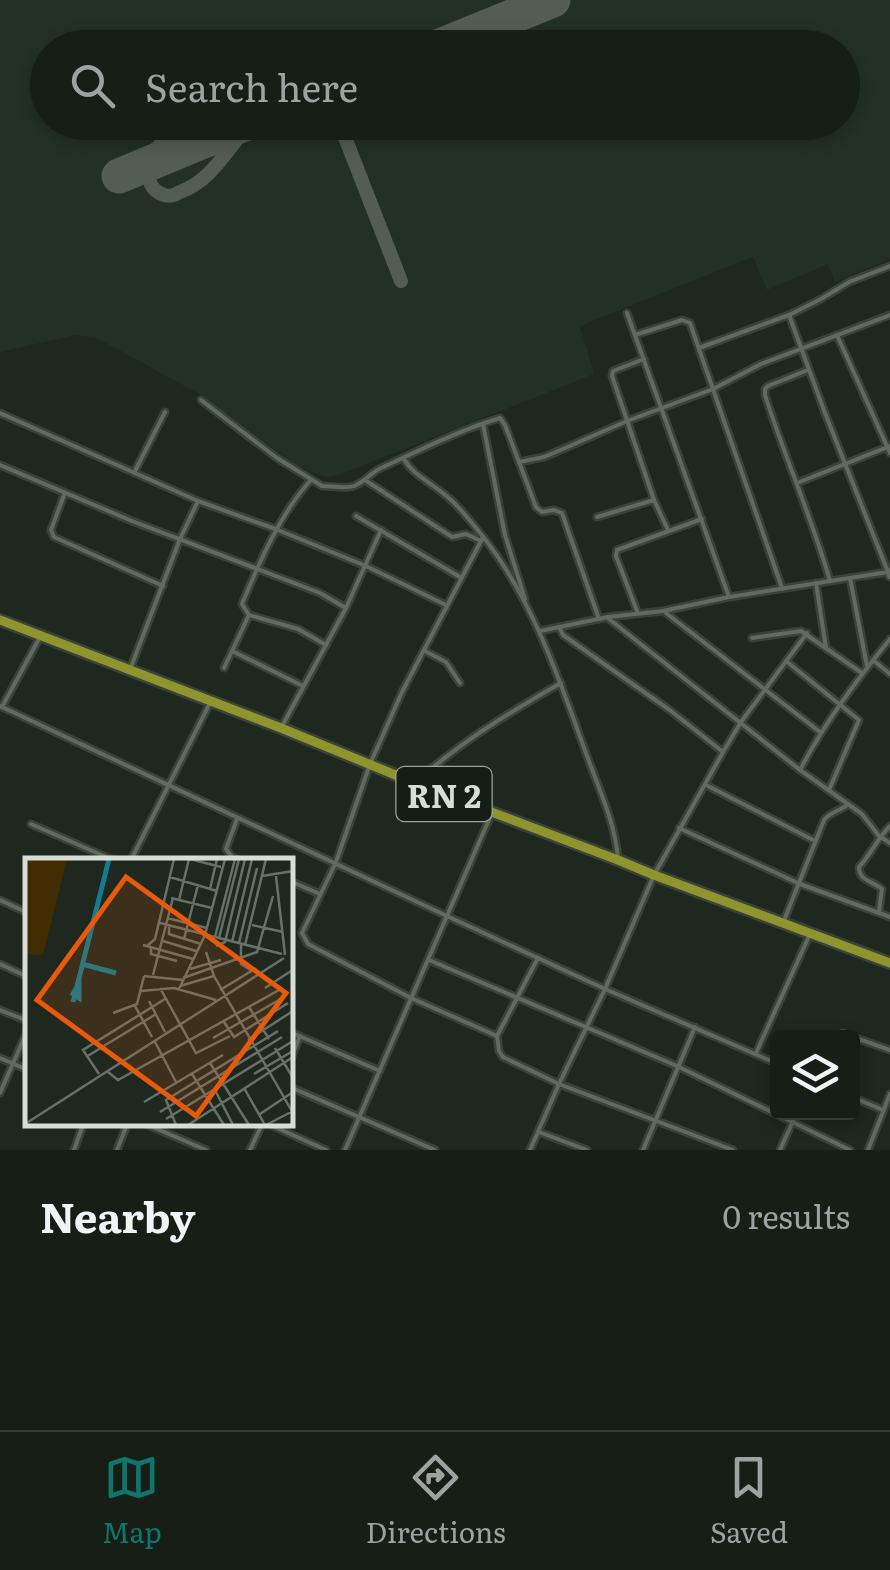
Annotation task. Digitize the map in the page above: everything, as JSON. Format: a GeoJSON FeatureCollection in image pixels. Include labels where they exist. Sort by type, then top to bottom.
{"type":"FeatureCollection","features":[{"type":"Feature","properties":{"kind":"highway","name":"RN 2"},"geometry":{"type":"LineString","coordinates":[[0,620],[888,962]]}},
{"type":"Feature","properties":{"kind":"street"},"geometry":{"type":"LineString","coordinates":[[700,348],[789,315],[849,282],[890,266]]}},
{"type":"Feature","properties":{"kind":"street"},"geometry":{"type":"LineString","coordinates":[[627,313],[729,597]]}},
{"type":"Feature","properties":{"kind":"street"},"geometry":{"type":"LineString","coordinates":[[540,632],[638,612],[889,573],[789,315]]}},
{"type":"Feature","properties":{"kind":"street"},"geometry":{"type":"LineString","coordinates":[[519,462],[544,457],[890,315]]}},
{"type":"Feature","properties":{"kind":"street"},"geometry":{"type":"LineString","coordinates":[[635,336],[685,320],[690,323],[782,588]]}},
{"type":"Feature","properties":{"kind":"street"},"geometry":{"type":"LineString","coordinates":[[796,483],[889,449],[837,335]]}},
{"type":"Feature","properties":{"kind":"street"},"geometry":{"type":"LineString","coordinates":[[644,358],[612,373],[654,500],[668,530]]}},
{"type":"Feature","properties":{"kind":"street"},"geometry":{"type":"LineString","coordinates":[[808,370],[765,390],[830,581]]}},
{"type":"Feature","properties":{"kind":"street"},"geometry":{"type":"LineString","coordinates":[[201,400],[276,458],[322,486],[350,487],[384,467],[499,418],[536,508],[562,513],[599,619]]}},
{"type":"Feature","properties":{"kind":"street"},"geometry":{"type":"LineString","coordinates":[[134,473],[165,412]]}},
{"type":"Feature","properties":{"kind":"street"},"geometry":{"type":"LineString","coordinates":[[0,414],[198,502],[366,566],[446,605]]}},
{"type":"Feature","properties":{"kind":"street"},"geometry":{"type":"LineString","coordinates":[[483,424],[506,535],[528,606],[616,838],[618,860]]}},
{"type":"Feature","properties":{"kind":"street"},"geometry":{"type":"LineString","coordinates":[[404,459],[416,474],[446,495],[528,606]]}},
{"type":"Feature","properties":{"kind":"street"},"geometry":{"type":"LineString","coordinates":[[0,465],[325,595],[346,608]]}},
{"type":"Feature","properties":{"kind":"street"},"geometry":{"type":"LineString","coordinates":[[363,479],[452,537],[466,534],[482,539]]}},
{"type":"Feature","properties":{"kind":"street"},"geometry":{"type":"LineString","coordinates":[[312,480],[292,501],[242,604],[249,615],[298,630],[326,645]]}},
{"type":"Feature","properties":{"kind":"street"},"geometry":{"type":"LineString","coordinates":[[65,493],[51,530],[54,537],[163,586]]}},
{"type":"Feature","properties":{"kind":"street"},"geometry":{"type":"LineString","coordinates":[[597,517],[654,500]]}},
{"type":"Feature","properties":{"kind":"street"},"geometry":{"type":"LineString","coordinates":[[130,671],[198,502]]}},
{"type":"Feature","properties":{"kind":"street"},"geometry":{"type":"LineString","coordinates":[[356,516],[461,577]]}},
{"type":"Feature","properties":{"kind":"street"},"geometry":{"type":"LineString","coordinates":[[638,612],[617,550],[702,519]]}},
{"type":"Feature","properties":{"kind":"street"},"geometry":{"type":"LineString","coordinates":[[282,728],[346,608],[381,530]]}},
{"type":"Feature","properties":{"kind":"street"},"geometry":{"type":"LineString","coordinates":[[482,539],[402,692],[370,764],[336,862],[302,934],[308,944],[411,998],[497,1036]]}},
{"type":"Feature","properties":{"kind":"street"},"geometry":{"type":"LineString","coordinates":[[850,578],[867,667]]}},
{"type":"Feature","properties":{"kind":"street"},"geometry":{"type":"LineString","coordinates":[[816,583],[826,648]]}},
{"type":"Feature","properties":{"kind":"street"},"geometry":{"type":"LineString","coordinates":[[663,611],[820,732]]}},
{"type":"Feature","properties":{"kind":"street"},"geometry":{"type":"LineString","coordinates":[[224,668],[249,615]]}},
{"type":"Feature","properties":{"kind":"street"},"geometry":{"type":"LineString","coordinates":[[608,618],[800,770],[862,814],[890,843]]}},
{"type":"Feature","properties":{"kind":"street"},"geometry":{"type":"LineString","coordinates":[[559,627],[563,636],[723,752]]}},
{"type":"Feature","properties":{"kind":"street"},"geometry":{"type":"LineString","coordinates":[[752,638],[801,631],[862,672]]}},
{"type":"Feature","properties":{"kind":"street"},"geometry":{"type":"LineString","coordinates":[[530,1150],[678,828],[741,722],[807,633]]}},
{"type":"Feature","properties":{"kind":"street"},"geometry":{"type":"LineString","coordinates":[[40,637],[1,707],[446,916],[770,1060]]}},
{"type":"Feature","properties":{"kind":"street"},"geometry":{"type":"LineString","coordinates":[[800,770],[840,702],[890,639]]}},
{"type":"Feature","properties":{"kind":"street"},"geometry":{"type":"LineString","coordinates":[[232,650],[303,686]]}},
{"type":"Feature","properties":{"kind":"street"},"geometry":{"type":"LineString","coordinates":[[425,650],[446,662],[460,683]]}},
{"type":"Feature","properties":{"kind":"street"},"geometry":{"type":"LineString","coordinates":[[873,660],[890,674]]}},
{"type":"Feature","properties":{"kind":"street"},"geometry":{"type":"LineString","coordinates":[[786,661],[859,720],[829,790]]}},
{"type":"Feature","properties":{"kind":"street"},"geometry":{"type":"LineString","coordinates":[[414,782],[463,744],[560,684]]}},
{"type":"Feature","properties":{"kind":"street"},"geometry":{"type":"LineString","coordinates":[[133,858],[211,701]]}},
{"type":"Feature","properties":{"kind":"street"},"geometry":{"type":"LineString","coordinates":[[706,786],[815,841]]}},
{"type":"Feature","properties":{"kind":"street"},"geometry":{"type":"LineString","coordinates":[[783,924],[824,820],[848,805]]}},
{"type":"Feature","properties":{"kind":"street"},"geometry":{"type":"LineString","coordinates":[[345,1150],[493,812]]}},
{"type":"Feature","properties":{"kind":"street"},"geometry":{"type":"LineString","coordinates":[[234,858],[226,850],[238,818]]}},
{"type":"Feature","properties":{"kind":"street"},"geometry":{"type":"LineString","coordinates":[[31,824],[108,858]]}},
{"type":"Feature","properties":{"kind":"street"},"geometry":{"type":"LineString","coordinates":[[878,912],[882,889],[858,871],[890,826]]}},
{"type":"Feature","properties":{"kind":"street"},"geometry":{"type":"LineString","coordinates":[[678,828],[800,884],[890,917]]}},
{"type":"Feature","properties":{"kind":"street"},"geometry":{"type":"LineString","coordinates":[[292,882],[320,894]]}},
{"type":"Feature","properties":{"kind":"street"},"geometry":{"type":"LineString","coordinates":[[0,900],[25,912]]}},
{"type":"Feature","properties":{"kind":"street"},"geometry":{"type":"LineString","coordinates":[[756,1054],[810,934]]}},
{"type":"Feature","properties":{"kind":"street"},"geometry":{"type":"LineString","coordinates":[[888,962],[890,948]]}},
{"type":"Feature","properties":{"kind":"street"},"geometry":{"type":"LineString","coordinates":[[538,958],[497,1036],[503,1057],[558,1084],[733,1150]]}},
{"type":"Feature","properties":{"kind":"street"},"geometry":{"type":"LineString","coordinates":[[429,960],[677,1066],[850,1150]]}},
{"type":"Feature","properties":{"kind":"street"},"geometry":{"type":"LineString","coordinates":[[0,964],[25,976]]}},
{"type":"Feature","properties":{"kind":"street"},"geometry":{"type":"LineString","coordinates":[[0,1010],[25,1020]]}},
{"type":"Feature","properties":{"kind":"street"},"geometry":{"type":"LineString","coordinates":[[643,1150],[695,1028]]}},
{"type":"Feature","properties":{"kind":"street"},"geometry":{"type":"LineString","coordinates":[[292,1033],[380,1070]]}},
{"type":"Feature","properties":{"kind":"street"},"geometry":{"type":"LineString","coordinates":[[0,1093],[25,1036]]}},
{"type":"Feature","properties":{"kind":"street"},"geometry":{"type":"LineString","coordinates":[[292,1056],[300,1036]]}},
{"type":"Feature","properties":{"kind":"street"},"geometry":{"type":"LineString","coordinates":[[860,1039],[890,1050]]}},
{"type":"Feature","properties":{"kind":"street"},"geometry":{"type":"LineString","coordinates":[[0,1058],[25,1069]]}},
{"type":"Feature","properties":{"kind":"street"},"geometry":{"type":"LineString","coordinates":[[292,1088],[436,1150]]}},
{"type":"Feature","properties":{"kind":"street"},"geometry":{"type":"LineString","coordinates":[[868,1150],[890,1094]]}},
{"type":"Feature","properties":{"kind":"street"},"geometry":{"type":"LineString","coordinates":[[860,1100],[883,1110]]}},
{"type":"Feature","properties":{"kind":"street"},"geometry":{"type":"LineString","coordinates":[[780,1150],[793,1122]]}},
{"type":"Feature","properties":{"kind":"street"},"geometry":{"type":"LineString","coordinates":[[74,1150],[83,1125]]}},
{"type":"Feature","properties":{"kind":"street"},"geometry":{"type":"LineString","coordinates":[[117,1150],[127,1125]]}},
{"type":"Feature","properties":{"kind":"street"},"geometry":{"type":"LineString","coordinates":[[149,1125],[206,1150]]}},
{"type":"Feature","properties":{"kind":"street"},"geometry":{"type":"LineString","coordinates":[[250,1150],[262,1125]]}},
{"type":"Feature","properties":{"kind":"street"},"geometry":{"type":"LineString","coordinates":[[271,1125],[326,1150]]}},
{"type":"Feature","properties":{"kind":"street"},"geometry":{"type":"LineString","coordinates":[[538,1132],[586,1150]]}},
{"type":"Feature","properties":{"kind":"street"},"geometry":{"type":"LineString","coordinates":[[187,1150],[190,1143]]}},
{"type":"Feature","properties":{"kind":"shaded area"},"geometry":{"type":"Polygon","coordinates":[[[0,0],[890,0],[890,259],[835,282],[828,264],[767,290],[753,257],[580,326],[594,374],[328,477],[297,466],[201,395],[95,337],[76,335],[0,352],[0,0]]]}},
{"type":"Feature","properties":{"kind":"taxiway"},"geometry":{"type":"LineString","coordinates":[[167,140],[154,153],[148,173],[155,190],[171,196],[203,179],[237,140]]}},
{"type":"Feature","properties":{"kind":"taxiway"},"geometry":{"type":"LineString","coordinates":[[192,140],[201,142]]}},
{"type":"Feature","properties":{"kind":"taxiway"},"geometry":{"type":"LineString","coordinates":[[346,140],[401,281]]}},
{"type":"Feature","properties":{"kind":"runway"},"geometry":{"type":"LineString","coordinates":[[479,30],[553,0]]}},
{"type":"Feature","properties":{"kind":"runway"},"geometry":{"type":"LineString","coordinates":[[119,176],[206,140]]}}]}
